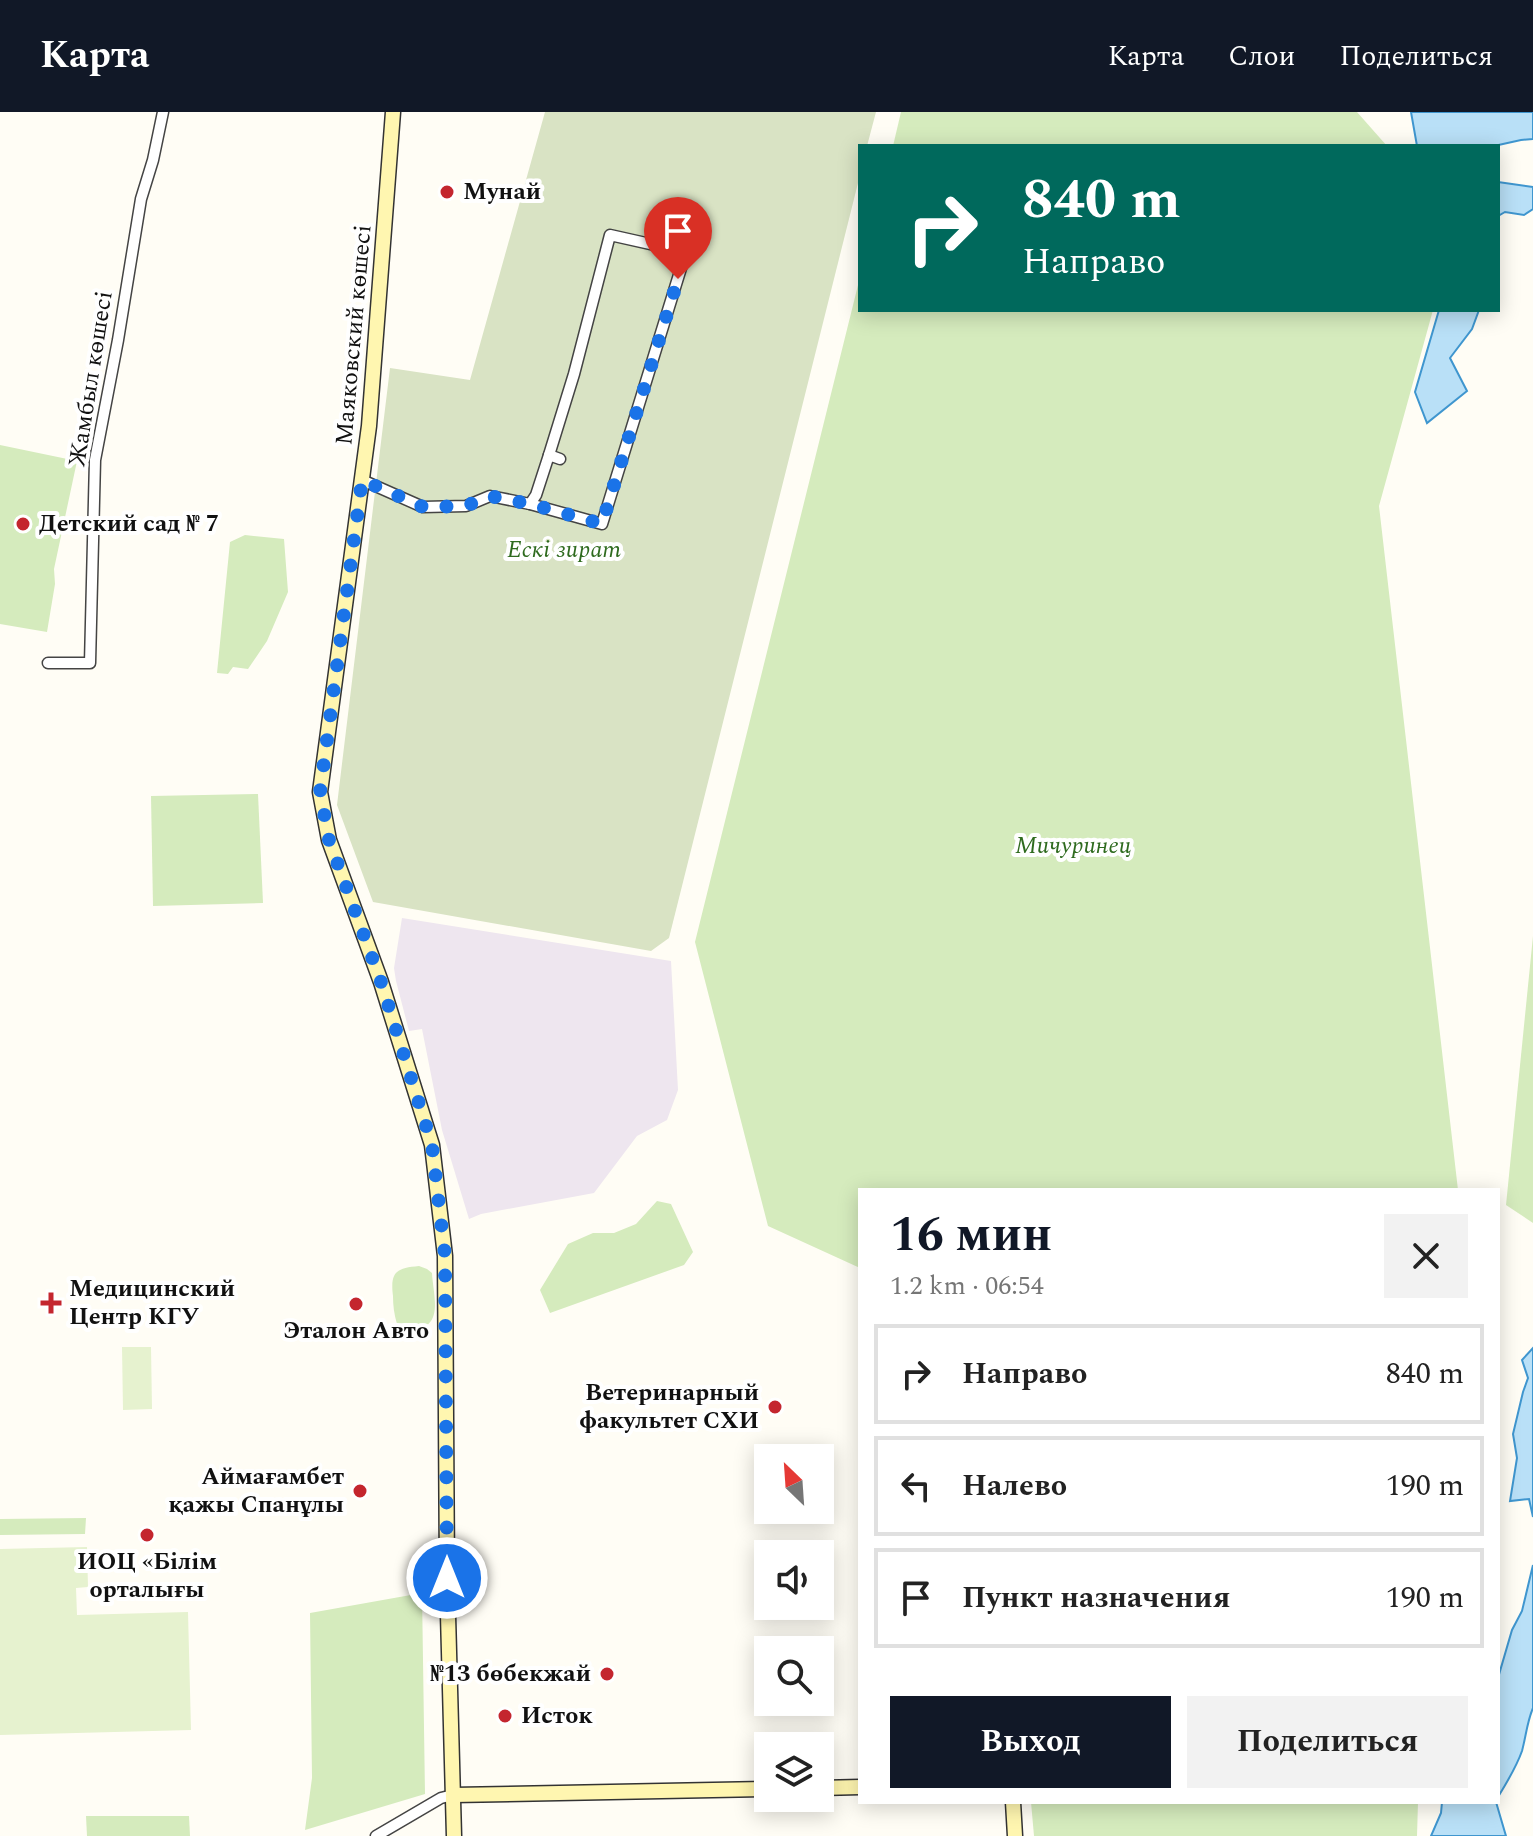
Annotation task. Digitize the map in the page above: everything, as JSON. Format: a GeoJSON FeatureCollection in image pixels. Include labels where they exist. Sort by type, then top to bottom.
{"type":"FeatureCollection","features":[{"type":"Feature","properties":{"kind":"main road","name":"Маяковский көшесі"},"geometry":{"type":"LineString","coordinates":[[393,112],[369,426],[320,792],[329,840],[381,982],[432,1145],[445,1256],[447,1578],[454,1836]]}},
{"type":"Feature","properties":{"kind":"main road"},"geometry":{"type":"LineString","coordinates":[[834,1788],[858,1787]]}},
{"type":"Feature","properties":{"kind":"main road"},"geometry":{"type":"LineString","coordinates":[[453,1795],[754,1789]]}},
{"type":"Feature","properties":{"kind":"main road"},"geometry":{"type":"LineString","coordinates":[[1013,1804],[1015,1836]]}},
{"type":"Feature","properties":{"kind":"street","name":"Жамбыл көшесі"},"geometry":{"type":"LineString","coordinates":[[48,663],[90,663],[95,460],[141,199],[163,112]]}},
{"type":"Feature","properties":{"kind":"street"},"geometry":{"type":"LineString","coordinates":[[362,480],[423,507],[466,506],[490,496],[602,524],[686,252],[610,235],[574,374],[536,495],[530,504]]}},
{"type":"Feature","properties":{"kind":"street"},"geometry":{"type":"LineString","coordinates":[[549,455],[560,459]]}},
{"type":"Feature","properties":{"kind":"street"},"geometry":{"type":"LineString","coordinates":[[376,1836],[441,1798],[453,1795]]}},
{"type":"Feature","properties":{"kind":"shaded area"},"geometry":{"type":"Polygon","coordinates":[[[402,918],[671,961],[678,1090],[667,1120],[637,1136],[594,1193],[481,1214],[469,1219],[442,1130],[422,1029],[409,1031],[396,981],[394,968],[402,918]]]}},
{"type":"Feature","properties":{"kind":"green space","name":"Ескі зират"},"geometry":{"type":"Polygon","coordinates":[[[545,112],[876,112],[868,144],[858,144],[858,183],[669,938],[651,951],[373,902],[337,805],[390,368],[470,380],[545,112]]]}},
{"type":"Feature","properties":{"kind":"green space"},"geometry":{"type":"Polygon","coordinates":[[[901,112],[1357,112],[1385,144],[893,144],[901,112]]]}},
{"type":"Feature","properties":{"kind":"green space","name":"Мичуринец"},"geometry":{"type":"Polygon","coordinates":[[[858,285],[858,312],[1432,312],[1379,506],[1458,1188],[858,1188],[858,1267],[768,1226],[695,942],[858,285]]]}},
{"type":"Feature","properties":{"kind":"green space"},"geometry":{"type":"Polygon","coordinates":[[[0,445],[77,461],[54,569],[55,584],[47,632],[0,624],[0,445]]]}},
{"type":"Feature","properties":{"kind":"green space"},"geometry":{"type":"Polygon","coordinates":[[[245,535],[284,539],[288,592],[267,641],[248,669],[233,667],[228,674],[217,673],[230,542],[245,535]]]}},
{"type":"Feature","properties":{"kind":"green space"},"geometry":{"type":"Polygon","coordinates":[[[258,794],[263,903],[153,906],[151,796],[258,794]]]}},
{"type":"Feature","properties":{"kind":"green space"},"geometry":{"type":"Polygon","coordinates":[[[1533,936],[1533,1223],[1506,1205],[1533,936]]]}},
{"type":"Feature","properties":{"kind":"green space"},"geometry":{"type":"Polygon","coordinates":[[[657,1201],[671,1204],[693,1252],[684,1265],[550,1313],[540,1290],[568,1244],[593,1233],[614,1233],[636,1224],[657,1201]]]}},
{"type":"Feature","properties":{"kind":"green space"},"geometry":{"type":"Polygon","coordinates":[[[419,1266],[432,1273],[435,1308],[430,1322],[416,1329],[397,1324],[393,1281],[400,1270],[419,1266]]]}},
{"type":"Feature","properties":{"kind":"green space"},"geometry":{"type":"Polygon","coordinates":[[[122,1347],[151,1347],[152,1409],[123,1410],[122,1347]]]}},
{"type":"Feature","properties":{"kind":"green space"},"geometry":{"type":"Polygon","coordinates":[[[86,1518],[85,1534],[0,1535],[0,1519],[86,1518]]]}},
{"type":"Feature","properties":{"kind":"green space"},"geometry":{"type":"Polygon","coordinates":[[[87,1547],[88,1587],[76,1588],[77,1615],[188,1612],[191,1730],[0,1735],[0,1549],[87,1547]]]}},
{"type":"Feature","properties":{"kind":"green space"},"geometry":{"type":"Polygon","coordinates":[[[422,1593],[425,1794],[305,1830],[312,1778],[310,1613],[422,1593]]]}},
{"type":"Feature","properties":{"kind":"green space"},"geometry":{"type":"Polygon","coordinates":[[[1031,1804],[1418,1804],[1417,1836],[1034,1836],[1031,1804]]]}},
{"type":"Feature","properties":{"kind":"green space"},"geometry":{"type":"Polygon","coordinates":[[[86,1816],[189,1816],[190,1836],[87,1836],[86,1816]]]}},
{"type":"Feature","properties":{"kind":"water"},"geometry":{"type":"Polygon","coordinates":[[[1411,112],[1533,112],[1533,139],[1500,145],[1417,144],[1411,112]]]}},
{"type":"Feature","properties":{"kind":"water"},"geometry":{"type":"Polygon","coordinates":[[[1500,182],[1533,187],[1533,209],[1524,215],[1505,212],[1500,215],[1500,182]]]}},
{"type":"Feature","properties":{"kind":"water"},"geometry":{"type":"Polygon","coordinates":[[[1438,312],[1478,312],[1472,329],[1450,358],[1467,391],[1427,423],[1415,392],[1438,312]]]}},
{"type":"Feature","properties":{"kind":"water"},"geometry":{"type":"Polygon","coordinates":[[[1533,1348],[1533,1517],[1529,1499],[1510,1501],[1517,1458],[1513,1434],[1528,1378],[1522,1360],[1533,1348]]]}},
{"type":"Feature","properties":{"kind":"water"},"geometry":{"type":"Polygon","coordinates":[[[1533,1565],[1533,1708],[1520,1757],[1500,1794],[1500,1671],[1512,1630],[1522,1611],[1533,1565]]]}},
{"type":"Feature","properties":{"kind":"water"},"geometry":{"type":"Polygon","coordinates":[[[1442,1804],[1497,1804],[1506,1836],[1431,1836],[1442,1804]]]}},
{"type":"Feature","properties":{"kind":"place","name":"Мунай"},"geometry":{"type":"Point","coordinates":[447,192]}},
{"type":"Feature","properties":{"kind":"place","name":"Детский сад № 7"},"geometry":{"type":"Point","coordinates":[23,524]}},
{"type":"Feature","properties":{"kind":"place","name":"Медицинский Центр КГУ"},"geometry":{"type":"Point","coordinates":[51,1303]}},
{"type":"Feature","properties":{"kind":"place","name":"Эталон Авто"},"geometry":{"type":"Point","coordinates":[356,1304]}},
{"type":"Feature","properties":{"kind":"place","name":"Ветеринарный факультет СХИ"},"geometry":{"type":"Point","coordinates":[775,1407]}},
{"type":"Feature","properties":{"kind":"place","name":"Аймағамбет қажы Спанұлы"},"geometry":{"type":"Point","coordinates":[360,1491]}},
{"type":"Feature","properties":{"kind":"place","name":"ИОЦ «Білім орталығы"},"geometry":{"type":"Point","coordinates":[147,1535]}},
{"type":"Feature","properties":{"kind":"place","name":"№13 бөбекжай"},"geometry":{"type":"Point","coordinates":[607,1674]}},
{"type":"Feature","properties":{"kind":"place","name":"Исток"},"geometry":{"type":"Point","coordinates":[505,1716]}},
{"type":"Feature","properties":{"kind":"route"},"geometry":{"type":"LineString","coordinates":[[447,1578],[445,1256],[432,1145],[381,982],[329,840],[320,792],[362,480],[423,507],[466,506],[490,496],[602,524],[678,279]]}}]}
